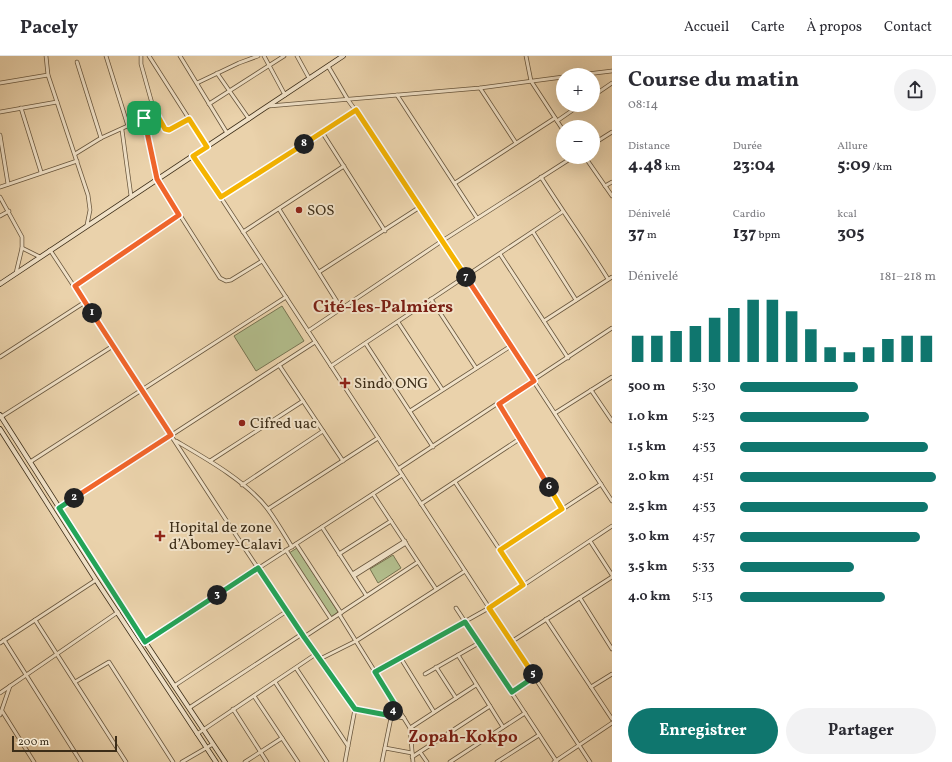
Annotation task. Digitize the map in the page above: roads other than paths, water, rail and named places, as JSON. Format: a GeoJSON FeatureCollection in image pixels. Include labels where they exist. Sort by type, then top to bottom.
{"type":"FeatureCollection","features":[{"type":"Feature","properties":{"kind":"street"},"geometry":{"type":"LineString","coordinates":[[46,56],[48,75],[88,195],[90,210],[87,225]]}},
{"type":"Feature","properties":{"kind":"street"},"geometry":{"type":"LineString","coordinates":[[106,56],[128,126]]}},
{"type":"Feature","properties":{"kind":"street"},"geometry":{"type":"LineString","coordinates":[[141,56],[141,64],[156,113],[165,129],[169,130],[189,119]]}},
{"type":"Feature","properties":{"kind":"street"},"geometry":{"type":"LineString","coordinates":[[149,56],[207,147]]}},
{"type":"Feature","properties":{"kind":"street"},"geometry":{"type":"LineString","coordinates":[[182,56],[227,133]]}},
{"type":"Feature","properties":{"kind":"street"},"geometry":{"type":"LineString","coordinates":[[197,83],[239,63],[258,56]]}},
{"type":"Feature","properties":{"kind":"street"},"geometry":{"type":"LineString","coordinates":[[264,56],[285,95]]}},
{"type":"Feature","properties":{"kind":"street"},"geometry":{"type":"LineString","coordinates":[[210,104],[229,90],[284,56]]}},
{"type":"Feature","properties":{"kind":"street"},"geometry":{"type":"LineString","coordinates":[[297,56],[309,78]]}},
{"type":"Feature","properties":{"kind":"street"},"geometry":{"type":"LineString","coordinates":[[0,284],[131,196],[249,120],[328,66],[336,58],[343,56]]}},
{"type":"Feature","properties":{"kind":"street"},"geometry":{"type":"LineString","coordinates":[[526,56],[531,81],[556,120]]}},
{"type":"Feature","properties":{"kind":"street"},"geometry":{"type":"LineString","coordinates":[[77,62],[101,138]]}},
{"type":"Feature","properties":{"kind":"street"},"geometry":{"type":"LineString","coordinates":[[328,66],[348,100],[420,207],[612,501]]}},
{"type":"Feature","properties":{"kind":"street"},"geometry":{"type":"LineString","coordinates":[[600,72],[612,71]]}},
{"type":"Feature","properties":{"kind":"street"},"geometry":{"type":"LineString","coordinates":[[217,73],[249,120]]}},
{"type":"Feature","properties":{"kind":"street"},"geometry":{"type":"LineString","coordinates":[[0,83],[48,75]]}},
{"type":"Feature","properties":{"kind":"street"},"geometry":{"type":"LineString","coordinates":[[269,106],[480,88],[556,78]]}},
{"type":"Feature","properties":{"kind":"street"},"geometry":{"type":"LineString","coordinates":[[600,91],[612,83]]}},
{"type":"Feature","properties":{"kind":"street"},"geometry":{"type":"LineString","coordinates":[[480,88],[516,144]]}},
{"type":"Feature","properties":{"kind":"street"},"geometry":{"type":"LineString","coordinates":[[397,95],[477,218]]}},
{"type":"Feature","properties":{"kind":"street"},"geometry":{"type":"LineString","coordinates":[[0,112],[57,102]]}},
{"type":"Feature","properties":{"kind":"street"},"geometry":{"type":"LineString","coordinates":[[21,108],[41,172]]}},
{"type":"Feature","properties":{"kind":"street"},"geometry":{"type":"LineString","coordinates":[[221,197],[356,110]]}},
{"type":"Feature","properties":{"kind":"street"},"geometry":{"type":"LineString","coordinates":[[455,184],[569,112]]}},
{"type":"Feature","properties":{"kind":"street"},"geometry":{"type":"LineString","coordinates":[[75,154],[101,138],[122,130],[156,113]]}},
{"type":"Feature","properties":{"kind":"street"},"geometry":{"type":"LineString","coordinates":[[144,118],[157,179],[220,278],[226,281],[232,280],[262,261]]}},
{"type":"Feature","properties":{"kind":"street"},"geometry":{"type":"LineString","coordinates":[[122,130],[131,196]]}},
{"type":"Feature","properties":{"kind":"street"},"geometry":{"type":"LineString","coordinates":[[322,132],[385,231]]}},
{"type":"Feature","properties":{"kind":"street"},"geometry":{"type":"LineString","coordinates":[[600,140],[612,132]]}},
{"type":"Feature","properties":{"kind":"street"},"geometry":{"type":"LineString","coordinates":[[0,135],[8,184]]}},
{"type":"Feature","properties":{"kind":"street"},"geometry":{"type":"LineString","coordinates":[[193,156],[590,762]]}},
{"type":"Feature","properties":{"kind":"street"},"geometry":{"type":"LineString","coordinates":[[0,187],[77,161]]}},
{"type":"Feature","properties":{"kind":"street"},"geometry":{"type":"LineString","coordinates":[[308,331],[442,241],[562,164]]}},
{"type":"Feature","properties":{"kind":"street"},"geometry":{"type":"LineString","coordinates":[[590,164],[612,196]]}},
{"type":"Feature","properties":{"kind":"street"},"geometry":{"type":"LineString","coordinates":[[243,232],[344,166]]}},
{"type":"Feature","properties":{"kind":"street"},"geometry":{"type":"LineString","coordinates":[[541,177],[562,212],[586,244],[608,279]]}},
{"type":"Feature","properties":{"kind":"street"},"geometry":{"type":"LineString","coordinates":[[606,186],[612,182]]}},
{"type":"Feature","properties":{"kind":"street"},"geometry":{"type":"LineString","coordinates":[[0,197],[22,237],[22,248],[16,273]]}},
{"type":"Feature","properties":{"kind":"street"},"geometry":{"type":"LineString","coordinates":[[319,272],[385,231],[420,207]]}},
{"type":"Feature","properties":{"kind":"street"},"geometry":{"type":"LineString","coordinates":[[279,209],[341,308]]}},
{"type":"Feature","properties":{"kind":"street"},"geometry":{"type":"LineString","coordinates":[[0,216],[8,211]]}},
{"type":"Feature","properties":{"kind":"street"},"geometry":{"type":"LineString","coordinates":[[331,366],[562,212]]}},
{"type":"Feature","properties":{"kind":"street"},"geometry":{"type":"LineString","coordinates":[[75,286],[179,215]]}},
{"type":"Feature","properties":{"kind":"street"},"geometry":{"type":"LineString","coordinates":[[533,232],[576,300]]}},
{"type":"Feature","properties":{"kind":"street"},"geometry":{"type":"LineString","coordinates":[[22,248],[40,257]]}},
{"type":"Feature","properties":{"kind":"street"},"geometry":{"type":"LineString","coordinates":[[50,250],[75,286],[258,568],[355,709],[404,718]]}},
{"type":"Feature","properties":{"kind":"street"},"geometry":{"type":"LineString","coordinates":[[500,254],[568,358]]}},
{"type":"Feature","properties":{"kind":"street"},"geometry":{"type":"LineString","coordinates":[[544,321],[612,277]]}},
{"type":"Feature","properties":{"kind":"street"},"geometry":{"type":"LineString","coordinates":[[30,462],[286,297]]}},
{"type":"Feature","properties":{"kind":"street"},"geometry":{"type":"LineString","coordinates":[[431,299],[476,368]]}},
{"type":"Feature","properties":{"kind":"street"},"geometry":{"type":"LineString","coordinates":[[0,357],[85,302]]}},
{"type":"Feature","properties":{"kind":"street"},"geometry":{"type":"LineString","coordinates":[[398,322],[442,389]]}},
{"type":"Feature","properties":{"kind":"street"},"geometry":{"type":"LineString","coordinates":[[398,469],[534,381],[612,328]]}},
{"type":"Feature","properties":{"kind":"street"},"geometry":{"type":"LineString","coordinates":[[59,508],[315,342]]}},
{"type":"Feature","properties":{"kind":"street"},"geometry":{"type":"LineString","coordinates":[[366,344],[433,447]]}},
{"type":"Feature","properties":{"kind":"street"},"geometry":{"type":"LineString","coordinates":[[113,346],[1,416],[145,642],[225,762]]}},
{"type":"Feature","properties":{"kind":"street"},"geometry":{"type":"LineString","coordinates":[[410,411],[511,346]]}},
{"type":"Feature","properties":{"kind":"street"},"geometry":{"type":"LineString","coordinates":[[279,365],[343,461]]}},
{"type":"Feature","properties":{"kind":"street"},"geometry":{"type":"LineString","coordinates":[[555,413],[612,376]]}},
{"type":"Feature","properties":{"kind":"street"},"geometry":{"type":"LineString","coordinates":[[591,390],[612,421]]}},
{"type":"Feature","properties":{"kind":"street"},"geometry":{"type":"LineString","coordinates":[[210,461],[303,401]]}},
{"type":"Feature","properties":{"kind":"street"},"geometry":{"type":"LineString","coordinates":[[499,404],[521,438],[562,509]]}},
{"type":"Feature","properties":{"kind":"street"},"geometry":{"type":"LineString","coordinates":[[0,429],[96,580],[216,762]]}},
{"type":"Feature","properties":{"kind":"street"},"geometry":{"type":"LineString","coordinates":[[242,485],[323,431]]}},
{"type":"Feature","properties":{"kind":"street"},"geometry":{"type":"LineString","coordinates":[[268,509],[378,438]]}},
{"type":"Feature","properties":{"kind":"street"},"geometry":{"type":"LineString","coordinates":[[422,504],[521,438]]}},
{"type":"Feature","properties":{"kind":"street"},"geometry":{"type":"LineString","coordinates":[[175,440],[210,461],[254,494],[268,509],[292,546]]}},
{"type":"Feature","properties":{"kind":"street"},"geometry":{"type":"LineString","coordinates":[[145,642],[402,475]]}},
{"type":"Feature","properties":{"kind":"street"},"geometry":{"type":"LineString","coordinates":[[456,482],[523,585]]}},
{"type":"Feature","properties":{"kind":"street"},"geometry":{"type":"LineString","coordinates":[[500,550],[601,484]]}},
{"type":"Feature","properties":{"kind":"street"},"geometry":{"type":"LineString","coordinates":[[373,494],[436,589]]}},
{"type":"Feature","properties":{"kind":"street"},"geometry":{"type":"LineString","coordinates":[[340,554],[392,521]]}},
{"type":"Feature","properties":{"kind":"street"},"geometry":{"type":"LineString","coordinates":[[375,672],[489,608],[612,526]]}},
{"type":"Feature","properties":{"kind":"street"},"geometry":{"type":"LineString","coordinates":[[322,527],[366,595]]}},
{"type":"Feature","properties":{"kind":"street"},"geometry":{"type":"LineString","coordinates":[[511,642],[612,576],[590,541]]}},
{"type":"Feature","properties":{"kind":"street"},"geometry":{"type":"LineString","coordinates":[[354,575],[405,542]]}},
{"type":"Feature","properties":{"kind":"street"},"geometry":{"type":"LineString","coordinates":[[296,544],[410,728],[413,762]]}},
{"type":"Feature","properties":{"kind":"street"},"geometry":{"type":"LineString","coordinates":[[286,550],[331,619]]}},
{"type":"Feature","properties":{"kind":"street"},"geometry":{"type":"LineString","coordinates":[[189,708],[303,635],[331,619],[418,562]]}},
{"type":"Feature","properties":{"kind":"street"},"geometry":{"type":"LineString","coordinates":[[320,659],[356,641],[465,571]]}},
{"type":"Feature","properties":{"kind":"street"},"geometry":{"type":"LineString","coordinates":[[0,643],[96,580]]}},
{"type":"Feature","properties":{"kind":"street"},"geometry":{"type":"LineString","coordinates":[[580,598],[612,649]]}},
{"type":"Feature","properties":{"kind":"street"},"geometry":{"type":"LineString","coordinates":[[456,608],[512,692],[555,761],[612,723]]}},
{"type":"Feature","properties":{"kind":"street"},"geometry":{"type":"LineString","coordinates":[[174,686],[287,611]]}},
{"type":"Feature","properties":{"kind":"street"},"geometry":{"type":"LineString","coordinates":[[0,693],[118,612]]}},
{"type":"Feature","properties":{"kind":"street"},"geometry":{"type":"LineString","coordinates":[[546,619],[612,719]]}},
{"type":"Feature","properties":{"kind":"street"},"geometry":{"type":"LineString","coordinates":[[35,620],[126,762]]}},
{"type":"Feature","properties":{"kind":"street"},"geometry":{"type":"LineString","coordinates":[[4,640],[81,762]]}},
{"type":"Feature","properties":{"kind":"street"},"geometry":{"type":"LineString","coordinates":[[425,674],[479,643]]}},
{"type":"Feature","properties":{"kind":"street"},"geometry":{"type":"LineString","coordinates":[[197,734],[316,654]]}},
{"type":"Feature","properties":{"kind":"street"},"geometry":{"type":"LineString","coordinates":[[458,655],[503,727]]}},
{"type":"Feature","properties":{"kind":"street"},"geometry":{"type":"LineString","coordinates":[[400,657],[434,712]]}},
{"type":"Feature","properties":{"kind":"street"},"geometry":{"type":"LineString","coordinates":[[75,682],[109,662],[173,762]]}},
{"type":"Feature","properties":{"kind":"street"},"geometry":{"type":"LineString","coordinates":[[296,668],[348,746]]}},
{"type":"Feature","properties":{"kind":"street"},"geometry":{"type":"LineString","coordinates":[[436,668],[456,698]]}},
{"type":"Feature","properties":{"kind":"street"},"geometry":{"type":"LineString","coordinates":[[591,687],[612,674]]}},
{"type":"Feature","properties":{"kind":"street"},"geometry":{"type":"LineString","coordinates":[[512,692],[534,677]]}},
{"type":"Feature","properties":{"kind":"street"},"geometry":{"type":"LineString","coordinates":[[275,682],[327,762]]}},
{"type":"Feature","properties":{"kind":"street"},"geometry":{"type":"LineString","coordinates":[[410,728],[476,685]]}},
{"type":"Feature","properties":{"kind":"street"},"geometry":{"type":"LineString","coordinates":[[10,686],[1,713],[34,762]]}},
{"type":"Feature","properties":{"kind":"street"},"geometry":{"type":"LineString","coordinates":[[254,696],[298,762]]}},
{"type":"Feature","properties":{"kind":"street"},"geometry":{"type":"LineString","coordinates":[[382,762],[394,703]]}},
{"type":"Feature","properties":{"kind":"street"},"geometry":{"type":"LineString","coordinates":[[385,748],[412,755],[420,752],[490,706]]}},
{"type":"Feature","properties":{"kind":"street"},"geometry":{"type":"LineString","coordinates":[[345,762],[355,709]]}},
{"type":"Feature","properties":{"kind":"street"},"geometry":{"type":"LineString","coordinates":[[233,710],[267,762]]}},
{"type":"Feature","properties":{"kind":"street"},"geometry":{"type":"LineString","coordinates":[[450,762],[455,761],[525,713]]}},
{"type":"Feature","properties":{"kind":"street"},"geometry":{"type":"LineString","coordinates":[[497,762],[539,735]]}},
{"type":"Feature","properties":{"kind":"street"},"geometry":{"type":"LineString","coordinates":[[244,762],[282,738]]}},
{"type":"Feature","properties":{"kind":"street"},"geometry":{"type":"LineString","coordinates":[[182,762],[212,744]]}},
{"type":"Feature","properties":{"kind":"street"},"geometry":{"type":"LineString","coordinates":[[420,752],[427,762]]}},
{"type":"Feature","properties":{"kind":"place","name":"SOS"},"geometry":{"type":"Point","coordinates":[299,210]}},
{"type":"Feature","properties":{"kind":"place","name":"Sindo ONG"},"geometry":{"type":"Point","coordinates":[345,383]}},
{"type":"Feature","properties":{"kind":"place","name":"Cifred uac"},"geometry":{"type":"Point","coordinates":[242,423]}},
{"type":"Feature","properties":{"kind":"place","name":"Hopital de zone d’Abomey-Calavi"},"geometry":{"type":"Point","coordinates":[160,536]}},
{"type":"Feature","properties":{"kind":"district","name":"Cité-les-Palmiers"},"geometry":{"type":"Point","coordinates":[383,306]}},
{"type":"Feature","properties":{"kind":"district","name":"Zopah-Kokpo"},"geometry":{"type":"Point","coordinates":[463,736]}}]}
